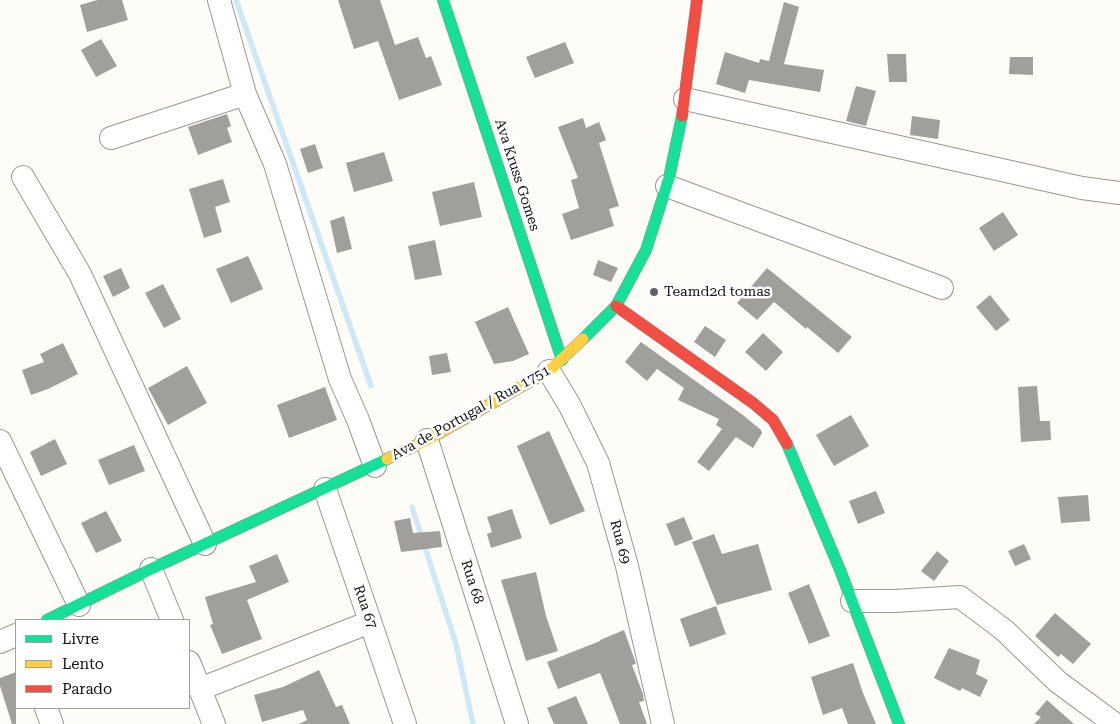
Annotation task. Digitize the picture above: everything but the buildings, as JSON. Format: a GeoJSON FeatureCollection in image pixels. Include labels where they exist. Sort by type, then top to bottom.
{"type":"FeatureCollection","features":[{"type":"Feature","properties":{"kind":"street"},"geometry":{"type":"LineString","coordinates":[[219,0],[245,94],[275,164],[340,379],[375,466]]}},
{"type":"Feature","properties":{"kind":"street","name":"Ava Kruss Gomes"},"geometry":{"type":"LineString","coordinates":[[444,0],[556,366]]}},
{"type":"Feature","properties":{"kind":"street","name":"Ava de Portugal / Rua 1751"},"geometry":{"type":"LineString","coordinates":[[49,619],[151,569],[375,466],[427,440],[556,366],[616,306],[646,250],[667,186],[685,99],[697,0]]}},
{"type":"Feature","properties":{"kind":"street"},"geometry":{"type":"LineString","coordinates":[[111,138],[245,94]]}},
{"type":"Feature","properties":{"kind":"street"},"geometry":{"type":"LineString","coordinates":[[685,99],[1082,188],[1120,193]]}},
{"type":"Feature","properties":{"kind":"street"},"geometry":{"type":"LineString","coordinates":[[23,177],[80,274],[205,544]]}},
{"type":"Feature","properties":{"kind":"street"},"geometry":{"type":"LineString","coordinates":[[667,186],[942,288]]}},
{"type":"Feature","properties":{"kind":"street"},"geometry":{"type":"LineString","coordinates":[[616,306],[753,403],[773,420],[786,442],[852,601],[899,724]]}},
{"type":"Feature","properties":{"kind":"street","name":"Rua 69"},"geometry":{"type":"LineString","coordinates":[[556,366],[570,406],[598,463],[627,566],[663,724]]}},
{"type":"Feature","properties":{"kind":"street"},"geometry":{"type":"LineString","coordinates":[[0,440],[79,605]]}},
{"type":"Feature","properties":{"kind":"street","name":"Rua 68"},"geometry":{"type":"LineString","coordinates":[[427,440],[517,724]]}},
{"type":"Feature","properties":{"kind":"street","name":"Rua 67"},"geometry":{"type":"LineString","coordinates":[[325,489],[405,724]]}},
{"type":"Feature","properties":{"kind":"street"},"geometry":{"type":"LineString","coordinates":[[151,569],[172,619]]}},
{"type":"Feature","properties":{"kind":"street"},"geometry":{"type":"LineString","coordinates":[[852,601],[895,601],[960,597],[1004,630],[1058,682],[1115,724]]}},
{"type":"Feature","properties":{"kind":"street"},"geometry":{"type":"LineString","coordinates":[[200,689],[370,622]]}},
{"type":"Feature","properties":{"kind":"street"},"geometry":{"type":"LineString","coordinates":[[0,642],[15,635]]}},
{"type":"Feature","properties":{"kind":"street"},"geometry":{"type":"LineString","coordinates":[[190,664],[214,724]]}},
{"type":"Feature","properties":{"kind":"street"},"geometry":{"type":"LineString","coordinates":[[46,709],[52,724]]}},
{"type":"Feature","properties":{"kind":"waterway"},"geometry":{"type":"LineString","coordinates":[[236,0],[371,386]]}},
{"type":"Feature","properties":{"kind":"waterway"},"geometry":{"type":"LineString","coordinates":[[412,507],[456,644],[473,724]]}},
{"type":"Feature","properties":{"kind":"traffic: fast"},"geometry":{"type":"LineString","coordinates":[[443,0],[562,360]]}},
{"type":"Feature","properties":{"kind":"traffic: fast"},"geometry":{"type":"LineString","coordinates":[[583,339],[616,306],[646,250],[669,178],[682,116]]}},
{"type":"Feature","properties":{"kind":"traffic: fast"},"geometry":{"type":"LineString","coordinates":[[787,444],[840,570],[899,724]]}},
{"type":"Feature","properties":{"kind":"traffic: fast"},"geometry":{"type":"LineString","coordinates":[[49,619],[151,569],[387,459]]}},
{"type":"Feature","properties":{"kind":"traffic: slow"},"geometry":{"type":"LineString","coordinates":[[387,459],[427,440],[549,371],[583,339]]}},
{"type":"Feature","properties":{"kind":"traffic: jam"},"geometry":{"type":"LineString","coordinates":[[682,116],[697,0]]}},
{"type":"Feature","properties":{"kind":"traffic: jam"},"geometry":{"type":"LineString","coordinates":[[616,306],[753,403],[773,420],[787,444]]}},
{"type":"Feature","properties":{"kind":"place","name":"Teamd2d tomas"},"geometry":{"type":"Point","coordinates":[654,292]}}]}
